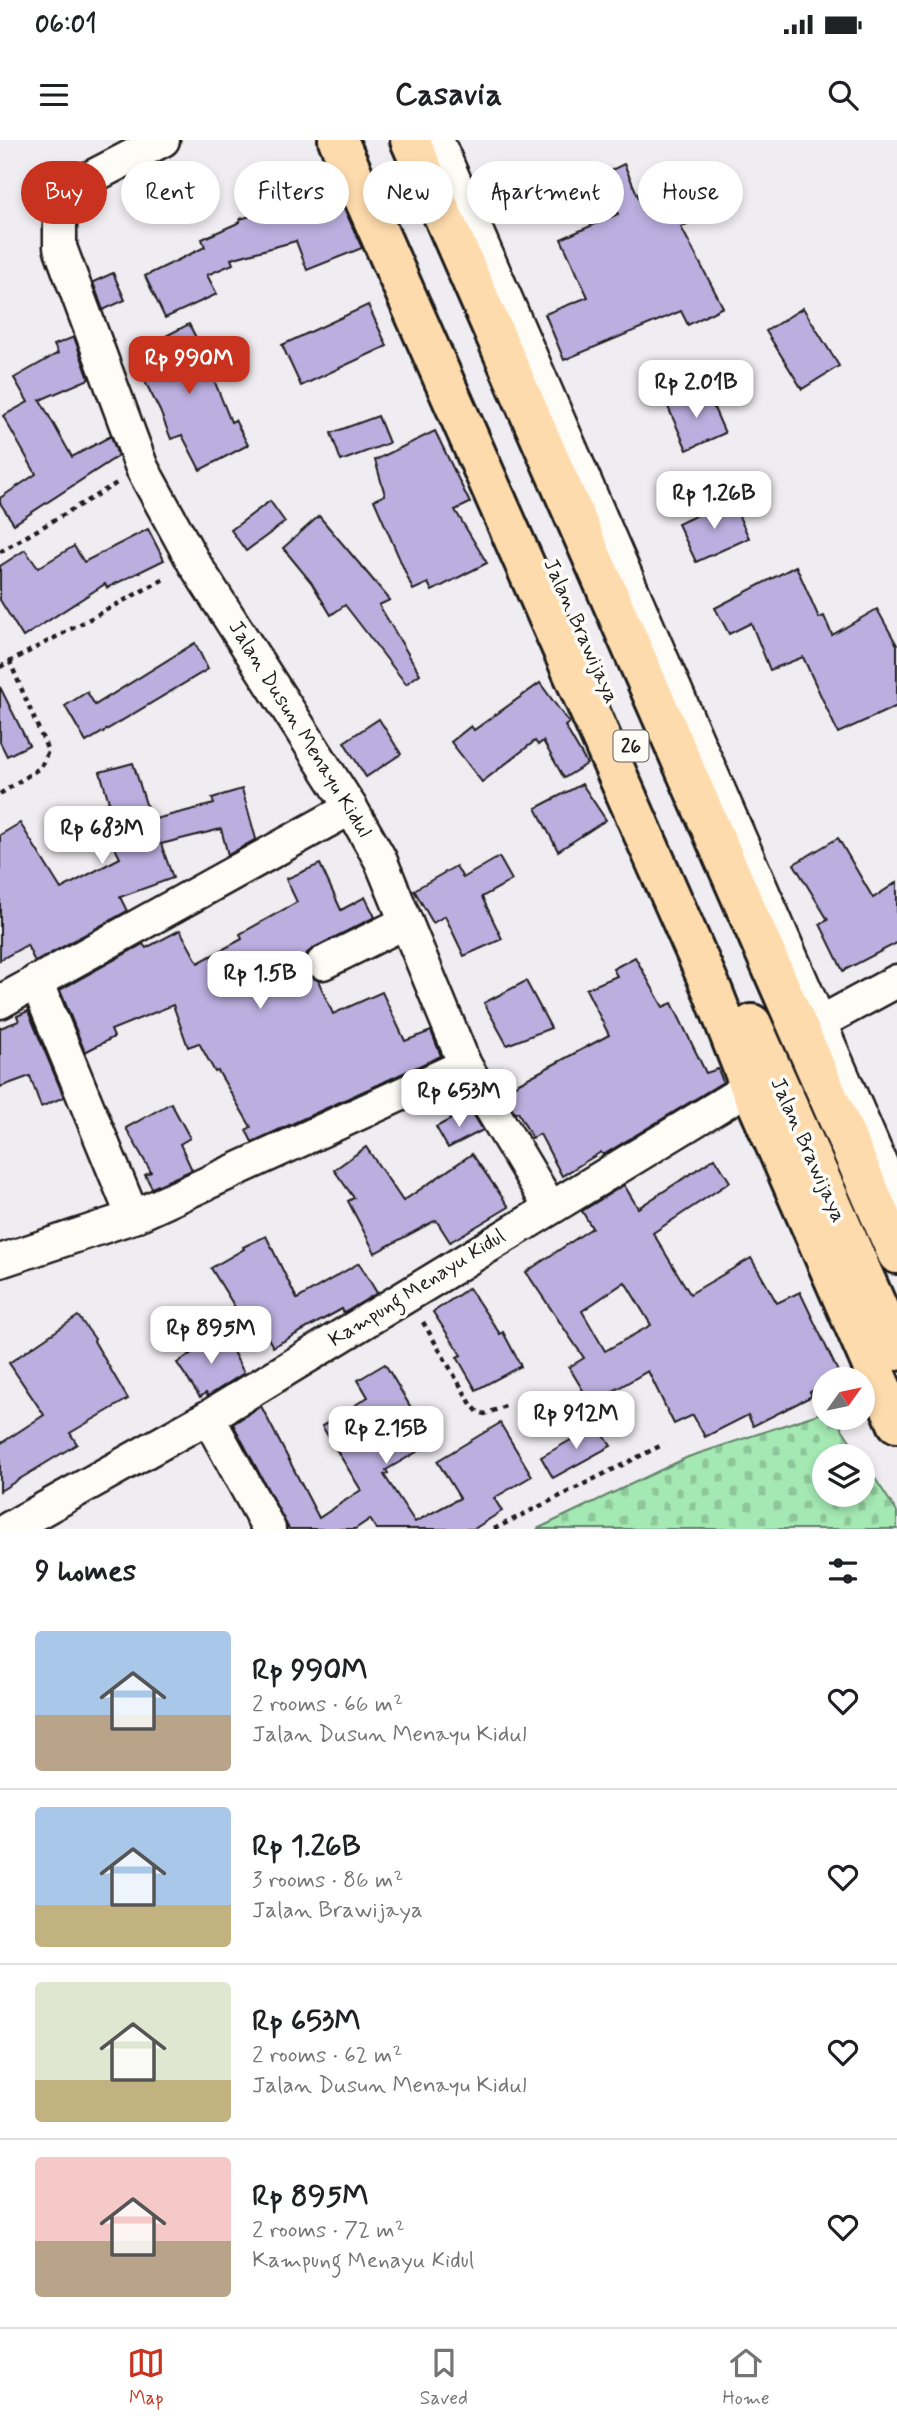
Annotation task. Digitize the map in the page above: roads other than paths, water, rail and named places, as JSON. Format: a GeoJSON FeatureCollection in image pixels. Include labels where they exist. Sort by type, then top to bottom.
{"type":"FeatureCollection","features":[{"type":"Feature","properties":{"kind":"highway"},"geometry":{"type":"LineString","coordinates":[[338,140],[724,988],[750,1087],[897,1423]]}},
{"type":"Feature","properties":{"kind":"highway","name":"Jalan Brawijaya"},"geometry":{"type":"LineString","coordinates":[[368,140],[724,988],[897,1351]]}},
{"type":"Feature","properties":{"kind":"highway","name":"Jalan Brawijaya"},"geometry":{"type":"LineString","coordinates":[[411,140],[897,1254]]}},
{"type":"Feature","properties":{"kind":"street","name":"Jalan Dusun Menayu Kidul"},"geometry":{"type":"LineString","coordinates":[[163,140],[80,183],[67,193],[60,205],[61,247],[142,468],[194,563],[351,808],[380,859],[465,1065],[550,1207]]}},
{"type":"Feature","properties":{"kind":"street"},"geometry":{"type":"LineString","coordinates":[[437,140],[897,1200]]}},
{"type":"Feature","properties":{"kind":"street"},"geometry":{"type":"LineString","coordinates":[[0,1002],[351,808]]}},
{"type":"Feature","properties":{"kind":"street"},"geometry":{"type":"LineString","coordinates":[[323,962],[406,922]]}},
{"type":"Feature","properties":{"kind":"street"},"geometry":{"type":"LineString","coordinates":[[36,981],[132,1217]]}},
{"type":"Feature","properties":{"kind":"street"},"geometry":{"type":"LineString","coordinates":[[821,1022],[897,981]]}},
{"type":"Feature","properties":{"kind":"street"},"geometry":{"type":"LineString","coordinates":[[0,1261],[132,1217],[465,1065]]}},
{"type":"Feature","properties":{"kind":"street","name":"Kampung Menayu Kidul"},"geometry":{"type":"LineString","coordinates":[[8,1529],[208,1417],[750,1087]]}},
{"type":"Feature","properties":{"kind":"street"},"geometry":{"type":"LineString","coordinates":[[208,1417],[269,1529]]}}]}
